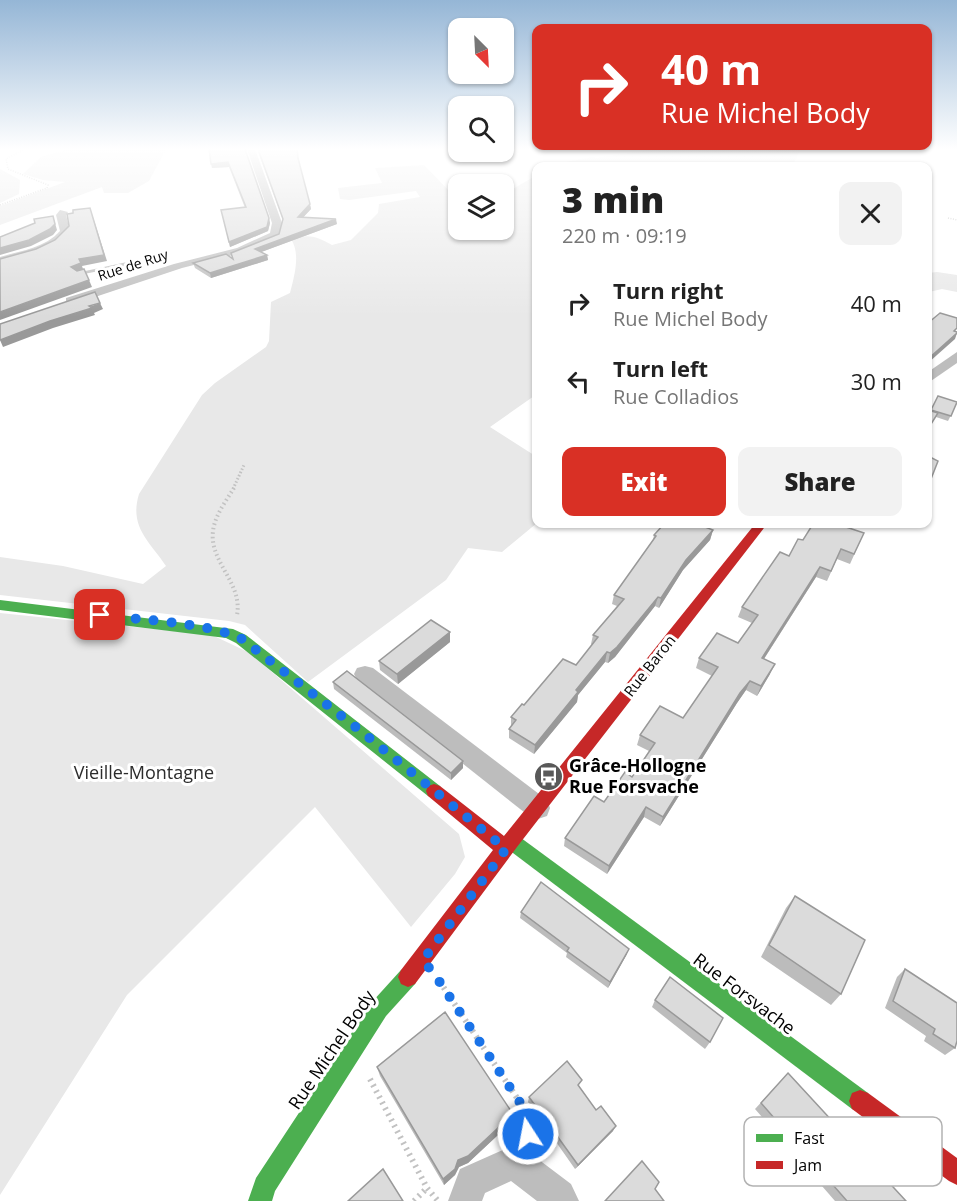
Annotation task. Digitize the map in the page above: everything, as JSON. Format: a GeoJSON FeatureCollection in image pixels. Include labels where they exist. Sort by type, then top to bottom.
{"type":"FeatureCollection","features":[{"type":"Feature","properties":{"kind":"street","name":"Rue de Ruy"},"geometry":{"type":"LineString","coordinates":[[62,304],[178,266],[241,250],[275,235],[277,224],[270,205]]}},
{"type":"Feature","properties":{"kind":"street"},"geometry":{"type":"LineString","coordinates":[[0,261],[43,246],[62,235],[65,231],[61,215],[63,212]]}},
{"type":"Feature","properties":{"kind":"street"},"geometry":{"type":"LineString","coordinates":[[932,377],[957,356]]}},
{"type":"Feature","properties":{"kind":"street","name":"Rue Baron"},"geometry":{"type":"LineString","coordinates":[[509,845],[758,528]]}},
{"type":"Feature","properties":{"kind":"street"},"geometry":{"type":"LineString","coordinates":[[0,605],[141,620],[228,633]]}},
{"type":"Feature","properties":{"kind":"street","name":"Rue Forsvache"},"geometry":{"type":"LineString","coordinates":[[228,633],[242,639],[509,845],[881,1117]]}},
{"type":"Feature","properties":{"kind":"street"},"geometry":{"type":"LineString","coordinates":[[366,674],[538,808]]}},
{"type":"Feature","properties":{"kind":"street","name":"Rue Michel Body"},"geometry":{"type":"LineString","coordinates":[[261,1201],[264,1186],[379,1009],[423,960],[509,845]]}},
{"type":"Feature","properties":{"kind":"street"},"geometry":{"type":"LineString","coordinates":[[465,1201],[472,1181],[514,1162],[559,1196],[562,1201]]}},
{"type":"Feature","properties":{"kind":"street","name":"Rue Forsvache"},"geometry":{"type":"LineString","coordinates":[[942,1162],[957,1173]]}},
{"type":"Feature","properties":{"kind":"lane"},"geometry":{"type":"LineString","coordinates":[[79,273],[127,264]]}},
{"type":"Feature","properties":{"kind":"lane"},"geometry":{"type":"LineString","coordinates":[[114,267],[126,283]]}},
{"type":"Feature","properties":{"kind":"path"},"geometry":{"type":"LineString","coordinates":[[948,218],[957,220]]}},
{"type":"Feature","properties":{"kind":"path"},"geometry":{"type":"LineString","coordinates":[[228,633],[239,602],[216,553],[212,534],[214,522],[240,481],[244,465]]}},
{"type":"Feature","properties":{"kind":"path"},"geometry":{"type":"LineString","coordinates":[[423,960],[529,1116],[526,1171]]}},
{"type":"Feature","properties":{"kind":"path"},"geometry":{"type":"LineString","coordinates":[[354,1047],[427,1188],[438,1201]]}},
{"type":"Feature","properties":{"kind":"path"},"geometry":{"type":"LineString","coordinates":[[414,1201],[427,1188]]}},
{"type":"Feature","properties":{"kind":"green space"},"geometry":{"type":"Polygon","coordinates":[[[3,205],[54,205],[0,225],[0,206],[3,205]]]}},
{"type":"Feature","properties":{"kind":"green space"},"geometry":{"type":"Polygon","coordinates":[[[379,205],[448,205],[448,240],[514,240],[514,205],[532,205],[532,398],[490,427],[532,454],[532,527],[502,552],[468,548],[446,580],[308,682],[245,625],[229,621],[0,595],[0,557],[63,566],[143,584],[166,566],[147,541],[139,525],[137,506],[139,494],[202,395],[266,347],[269,341],[271,302],[290,293],[296,266],[296,252],[291,239],[312,237],[332,245],[351,240],[378,213],[379,205]]]}},
{"type":"Feature","properties":{"kind":"green space"},"geometry":{"type":"Polygon","coordinates":[[[932,273],[957,275],[957,292],[942,289],[932,291],[932,273]]]}},
{"type":"Feature","properties":{"kind":"green space","name":"Vieille-Montagne"},"geometry":{"type":"Polygon","coordinates":[[[0,613],[212,635],[250,653],[459,834],[465,857],[455,874],[411,927],[315,807],[127,995],[0,1195],[0,613]]]}},
{"type":"Feature","properties":{"kind":"building"},"geometry":{"type":"Polygon","coordinates":[[[245,205],[264,205],[269,218],[267,227],[229,242],[221,210],[246,207],[245,205]]]}},
{"type":"Feature","properties":{"kind":"building"},"geometry":{"type":"Polygon","coordinates":[[[278,205],[309,205],[298,217],[336,219],[255,249],[267,255],[210,273],[193,263],[226,254],[233,259],[231,253],[279,234],[283,219],[278,205]]]}},
{"type":"Feature","properties":{"kind":"building"},"geometry":{"type":"Polygon","coordinates":[[[90,208],[104,255],[79,259],[81,263],[71,267],[77,271],[84,269],[89,280],[0,312],[0,259],[36,249],[55,240],[69,226],[67,214],[73,213],[73,210],[90,208]]]}},
{"type":"Feature","properties":{"kind":"building"},"geometry":{"type":"Polygon","coordinates":[[[53,216],[55,224],[50,229],[29,240],[0,248],[0,237],[35,223],[34,219],[53,216]]]}},
{"type":"Feature","properties":{"kind":"building"},"geometry":{"type":"Polygon","coordinates":[[[95,292],[100,303],[89,306],[92,308],[0,340],[0,324],[95,292]]]}},
{"type":"Feature","properties":{"kind":"building"},"geometry":{"type":"Polygon","coordinates":[[[940,313],[957,318],[957,328],[954,331],[957,333],[932,355],[932,320],[940,313]]]}},
{"type":"Feature","properties":{"kind":"building"},"geometry":{"type":"Polygon","coordinates":[[[938,396],[957,402],[951,416],[932,410],[938,396]]]}},
{"type":"Feature","properties":{"kind":"building"},"geometry":{"type":"Polygon","coordinates":[[[932,411],[938,413],[932,423],[932,411]]]}},
{"type":"Feature","properties":{"kind":"building"},"geometry":{"type":"Polygon","coordinates":[[[932,458],[938,461],[932,476],[932,458]]]}},
{"type":"Feature","properties":{"kind":"building"},"geometry":{"type":"Polygon","coordinates":[[[660,528],[713,530],[686,560],[661,598],[658,597],[617,647],[610,653],[607,652],[535,745],[509,729],[516,720],[511,717],[563,659],[576,665],[598,637],[593,635],[624,599],[614,595],[656,536],[654,535],[660,528]]]}},
{"type":"Feature","properties":{"kind":"building"},"geometry":{"type":"Polygon","coordinates":[[[810,528],[849,528],[864,533],[854,554],[841,549],[831,571],[820,567],[762,658],[775,664],[761,686],[750,681],[740,693],[663,817],[646,807],[609,866],[565,838],[594,796],[604,802],[625,772],[632,777],[655,743],[640,735],[660,706],[683,718],[718,667],[699,658],[717,633],[738,643],[758,615],[742,607],[780,552],[789,556],[798,539],[803,540],[810,528]]]}},
{"type":"Feature","properties":{"kind":"building"},"geometry":{"type":"Polygon","coordinates":[[[431,620],[450,632],[397,674],[379,661],[431,620]]]}},
{"type":"Feature","properties":{"kind":"building"},"geometry":{"type":"Polygon","coordinates":[[[347,671],[463,761],[451,773],[333,682],[347,671]]]}},
{"type":"Feature","properties":{"kind":"building"},"geometry":{"type":"Polygon","coordinates":[[[541,882],[629,949],[610,982],[567,951],[569,948],[521,912],[541,882]]]}},
{"type":"Feature","properties":{"kind":"building"},"geometry":{"type":"Polygon","coordinates":[[[795,896],[865,940],[841,994],[769,945],[795,896]]]}},
{"type":"Feature","properties":{"kind":"building"},"geometry":{"type":"Polygon","coordinates":[[[905,969],[957,1003],[955,1048],[933,1034],[935,1029],[893,1001],[905,969]]]}},
{"type":"Feature","properties":{"kind":"building"},"geometry":{"type":"Polygon","coordinates":[[[670,977],[723,1018],[710,1042],[655,1000],[670,977]]]}},
{"type":"Feature","properties":{"kind":"building"},"geometry":{"type":"Polygon","coordinates":[[[445,1012],[513,1114],[468,1156],[458,1160],[455,1169],[443,1179],[377,1067],[445,1012]]]}},
{"type":"Feature","properties":{"kind":"building"},"geometry":{"type":"Polygon","coordinates":[[[567,1061],[582,1080],[578,1085],[596,1110],[601,1106],[616,1126],[578,1165],[529,1097],[567,1061]]]}},
{"type":"Feature","properties":{"kind":"building"},"geometry":{"type":"Polygon","coordinates":[[[788,1073],[829,1117],[773,1117],[761,1103],[788,1073]]]}},
{"type":"Feature","properties":{"kind":"building"},"geometry":{"type":"Polygon","coordinates":[[[642,1161],[659,1182],[655,1189],[664,1201],[605,1201],[642,1161]]]}},
{"type":"Feature","properties":{"kind":"building"},"geometry":{"type":"Polygon","coordinates":[[[383,1169],[403,1201],[348,1201],[383,1169]]]}},
{"type":"Feature","properties":{"kind":"building"},"geometry":{"type":"Polygon","coordinates":[[[834,1186],[892,1186],[906,1201],[847,1201],[834,1186]]]}},
{"type":"Feature","properties":{"kind":"traffic: fast"},"geometry":{"type":"LineString","coordinates":[[0,605],[228,633],[241,639],[434,791]]}},
{"type":"Feature","properties":{"kind":"traffic: fast"},"geometry":{"type":"LineString","coordinates":[[511,841],[860,1101]]}},
{"type":"Feature","properties":{"kind":"traffic: fast"},"geometry":{"type":"LineString","coordinates":[[260,1201],[264,1186],[379,1009],[408,977]]}},
{"type":"Feature","properties":{"kind":"traffic: jam"},"geometry":{"type":"LineString","coordinates":[[408,977],[511,841],[758,528]]}},
{"type":"Feature","properties":{"kind":"traffic: jam"},"geometry":{"type":"LineString","coordinates":[[434,791],[506,849]]}},
{"type":"Feature","properties":{"kind":"traffic: jam"},"geometry":{"type":"LineString","coordinates":[[860,1101],[882,1117]]}},
{"type":"Feature","properties":{"kind":"traffic: jam"},"geometry":{"type":"LineString","coordinates":[[942,1162],[957,1173]]}},
{"type":"Feature","properties":{"kind":"place","name":"Grâce-Hollogne Rue Forsvache"},"geometry":{"type":"Point","coordinates":[548,776]}},
{"type":"Feature","properties":{"kind":"route"},"geometry":{"type":"LineString","coordinates":[[100,615],[207,629],[228,633],[242,639],[362,732],[506,849],[423,960],[529,1116],[528,1134]]}}]}
